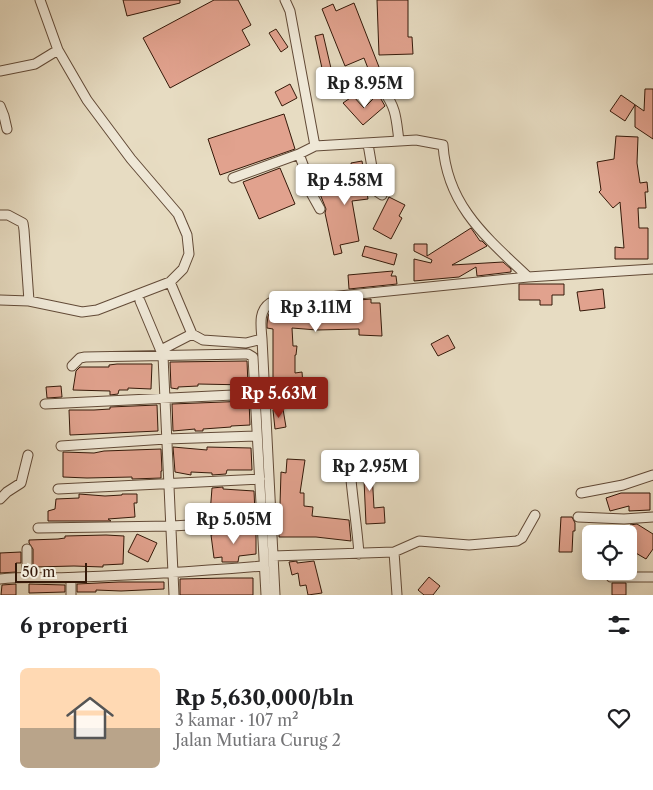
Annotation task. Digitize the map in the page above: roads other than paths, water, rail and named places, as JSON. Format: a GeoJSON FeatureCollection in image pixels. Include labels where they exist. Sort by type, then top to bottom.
{"type":"FeatureCollection","features":[{"type":"Feature","properties":{"kind":"street"},"geometry":{"type":"LineString","coordinates":[[0,300],[29,301],[75,311],[97,310],[170,282],[183,269],[189,254],[187,235],[178,214],[131,159],[88,100],[58,50],[40,0]]}},
{"type":"Feature","properties":{"kind":"street"},"geometry":{"type":"LineString","coordinates":[[285,0],[290,10],[315,146]]}},
{"type":"Feature","properties":{"kind":"street"},"geometry":{"type":"LineString","coordinates":[[0,71],[35,64],[58,50]]}},
{"type":"Feature","properties":{"kind":"street"},"geometry":{"type":"LineString","coordinates":[[383,90],[396,111],[398,141]]}},
{"type":"Feature","properties":{"kind":"street"},"geometry":{"type":"LineString","coordinates":[[0,106],[7,129]]}},
{"type":"Feature","properties":{"kind":"street"},"geometry":{"type":"LineString","coordinates":[[233,178],[299,154],[315,146],[416,140],[443,145],[447,174],[466,214],[496,248],[528,278]]}},
{"type":"Feature","properties":{"kind":"street"},"geometry":{"type":"LineString","coordinates":[[368,144],[376,191],[382,195]]}},
{"type":"Feature","properties":{"kind":"street"},"geometry":{"type":"LineString","coordinates":[[299,154],[310,191],[320,209]]}},
{"type":"Feature","properties":{"kind":"street"},"geometry":{"type":"LineString","coordinates":[[0,216],[8,216],[22,223],[29,301]]}},
{"type":"Feature","properties":{"kind":"street"},"geometry":{"type":"LineString","coordinates":[[275,595],[262,339],[262,310],[270,303],[528,278],[653,269]]}},
{"type":"Feature","properties":{"kind":"street"},"geometry":{"type":"LineString","coordinates":[[170,282],[192,334],[203,340],[214,342],[246,343],[262,339]]}},
{"type":"Feature","properties":{"kind":"street"},"geometry":{"type":"LineString","coordinates":[[140,301],[162,353],[174,595]]}},
{"type":"Feature","properties":{"kind":"street"},"geometry":{"type":"LineString","coordinates":[[162,353],[192,334]]}},
{"type":"Feature","properties":{"kind":"street"},"geometry":{"type":"LineString","coordinates":[[72,366],[80,358],[85,357],[162,353],[251,355],[253,357],[266,595]]}},
{"type":"Feature","properties":{"kind":"street"},"geometry":{"type":"LineString","coordinates":[[45,404],[254,394]]}},
{"type":"Feature","properties":{"kind":"street"},"geometry":{"type":"LineString","coordinates":[[61,446],[166,439],[257,436]]}},
{"type":"Feature","properties":{"kind":"street"},"geometry":{"type":"LineString","coordinates":[[0,499],[6,492],[21,483],[28,455]]}},
{"type":"Feature","properties":{"kind":"street"},"geometry":{"type":"LineString","coordinates":[[350,468],[359,554]]}},
{"type":"Feature","properties":{"kind":"street"},"geometry":{"type":"LineString","coordinates":[[581,493],[623,485],[653,475]]}},
{"type":"Feature","properties":{"kind":"street"},"geometry":{"type":"LineString","coordinates":[[58,489],[260,479]]}},
{"type":"Feature","properties":{"kind":"street"},"geometry":{"type":"LineString","coordinates":[[273,556],[394,552],[419,541],[469,545],[517,541],[522,538],[535,515]]}},
{"type":"Feature","properties":{"kind":"street"},"geometry":{"type":"LineString","coordinates":[[578,517],[624,519],[653,517]]}},
{"type":"Feature","properties":{"kind":"street"},"geometry":{"type":"LineString","coordinates":[[38,528],[172,526],[262,521]]}},
{"type":"Feature","properties":{"kind":"street"},"geometry":{"type":"LineString","coordinates":[[27,549],[27,576]]}},
{"type":"Feature","properties":{"kind":"street"},"geometry":{"type":"LineString","coordinates":[[394,552],[397,595]]}},
{"type":"Feature","properties":{"kind":"street"},"geometry":{"type":"LineString","coordinates":[[0,579],[27,576],[70,578],[173,573],[263,566]]}},
{"type":"Feature","properties":{"kind":"street"},"geometry":{"type":"LineString","coordinates":[[637,577],[653,577]]}},
{"type":"Feature","properties":{"kind":"street"},"geometry":{"type":"LineString","coordinates":[[70,578],[71,595]]}}]}
